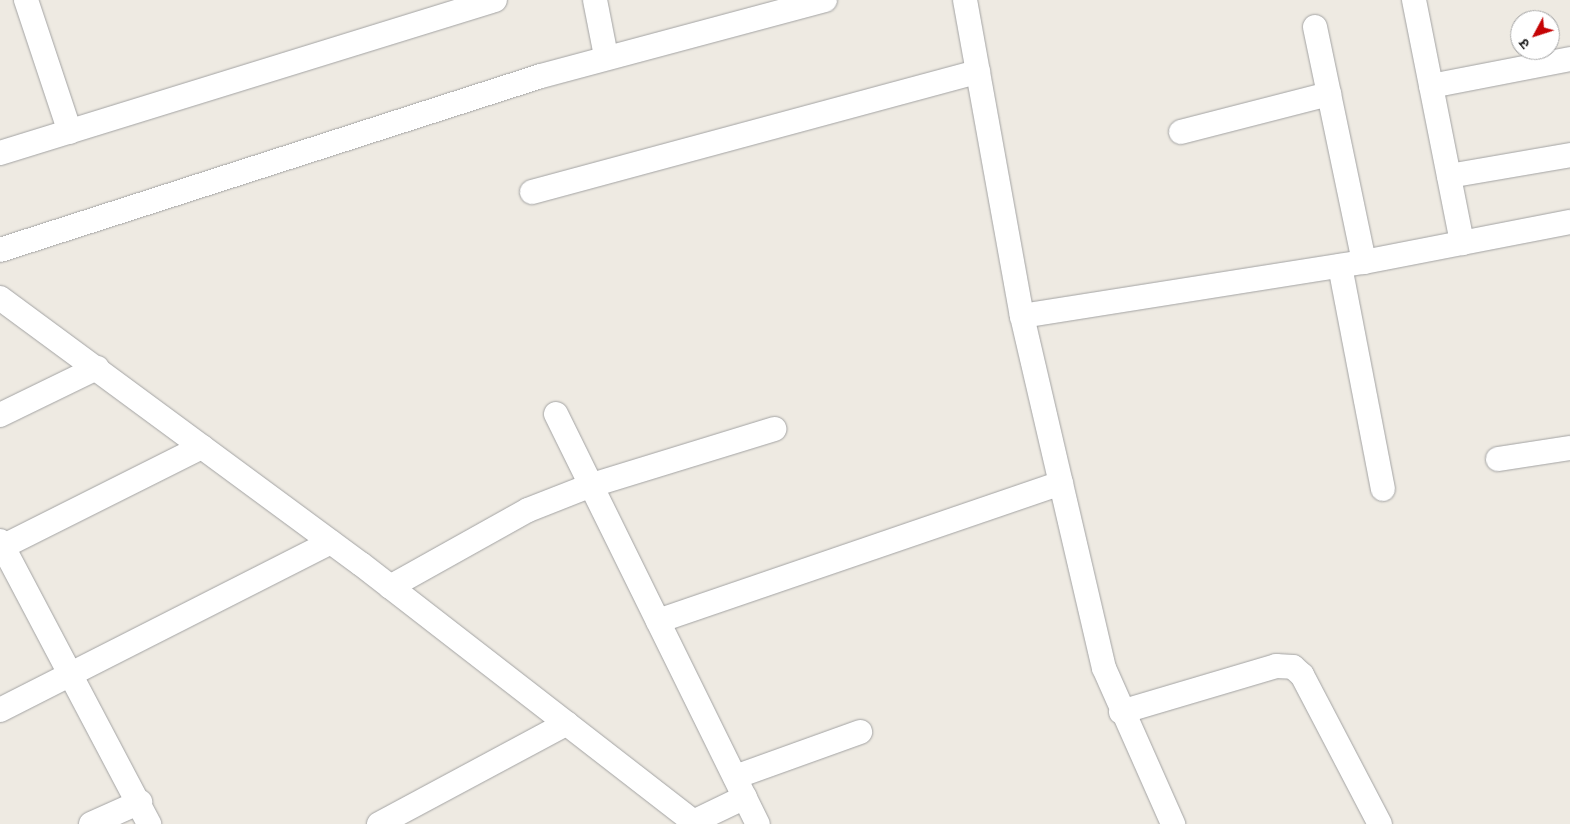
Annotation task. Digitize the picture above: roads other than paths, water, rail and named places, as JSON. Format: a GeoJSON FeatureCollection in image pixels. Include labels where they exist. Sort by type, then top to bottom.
{"type":"FeatureCollection","features":[{"type":"Feature","properties":{"kind":"street"},"geometry":{"type":"LineString","coordinates":[[26,0],[70,132]]}},
{"type":"Feature","properties":{"kind":"street"},"geometry":{"type":"LineString","coordinates":[[0,153],[495,0]]}},
{"type":"Feature","properties":{"kind":"street"},"geometry":{"type":"LineString","coordinates":[[596,0],[606,56]]}},
{"type":"Feature","properties":{"kind":"street"},"geometry":{"type":"LineString","coordinates":[[0,250],[606,56],[825,0]]}},
{"type":"Feature","properties":{"kind":"street"},"geometry":{"type":"LineString","coordinates":[[965,0],[1022,316],[1104,668],[1173,824]]}},
{"type":"Feature","properties":{"kind":"street"},"geometry":{"type":"LineString","coordinates":[[1414,0],[1462,243]]}},
{"type":"Feature","properties":{"kind":"street"},"geometry":{"type":"LineString","coordinates":[[1315,27],[1364,262]]}},
{"type":"Feature","properties":{"kind":"street"},"geometry":{"type":"LineString","coordinates":[[1431,86],[1570,59]]}},
{"type":"Feature","properties":{"kind":"street"},"geometry":{"type":"LineString","coordinates":[[532,192],[978,72]]}},
{"type":"Feature","properties":{"kind":"street"},"geometry":{"type":"LineString","coordinates":[[1181,132],[1329,94]]}},
{"type":"Feature","properties":{"kind":"street"},"geometry":{"type":"LineString","coordinates":[[1449,176],[1570,155]]}},
{"type":"Feature","properties":{"kind":"street"},"geometry":{"type":"LineString","coordinates":[[1022,316],[1340,266],[1569,225]]}},
{"type":"Feature","properties":{"kind":"street"},"geometry":{"type":"LineString","coordinates":[[1340,266],[1383,489]]}},
{"type":"Feature","properties":{"kind":"street"},"geometry":{"type":"LineString","coordinates":[[0,298],[331,542],[567,723],[692,823],[740,787],[860,732]]}},
{"type":"Feature","properties":{"kind":"street"},"geometry":{"type":"LineString","coordinates":[[0,415],[97,368]]}},
{"type":"Feature","properties":{"kind":"street"},"geometry":{"type":"LineString","coordinates":[[556,414],[589,486],[758,824]]}},
{"type":"Feature","properties":{"kind":"street"},"geometry":{"type":"LineString","coordinates":[[390,587],[528,510],[589,486],[774,429]]}},
{"type":"Feature","properties":{"kind":"street"},"geometry":{"type":"LineString","coordinates":[[149,824],[140,802],[1,545],[202,447]]}},
{"type":"Feature","properties":{"kind":"street"},"geometry":{"type":"LineString","coordinates":[[1498,458],[1570,448]]}},
{"type":"Feature","properties":{"kind":"street"},"geometry":{"type":"LineString","coordinates":[[658,622],[1061,483]]}},
{"type":"Feature","properties":{"kind":"street"},"geometry":{"type":"LineString","coordinates":[[0,710],[331,542]]}},
{"type":"Feature","properties":{"kind":"street"},"geometry":{"type":"LineString","coordinates":[[1122,712],[1276,666],[1293,667],[1302,675],[1380,824]]}},
{"type":"Feature","properties":{"kind":"street"},"geometry":{"type":"LineString","coordinates":[[379,824],[567,723]]}},
{"type":"Feature","properties":{"kind":"street"},"geometry":{"type":"LineString","coordinates":[[91,824],[140,802]]}}]}
